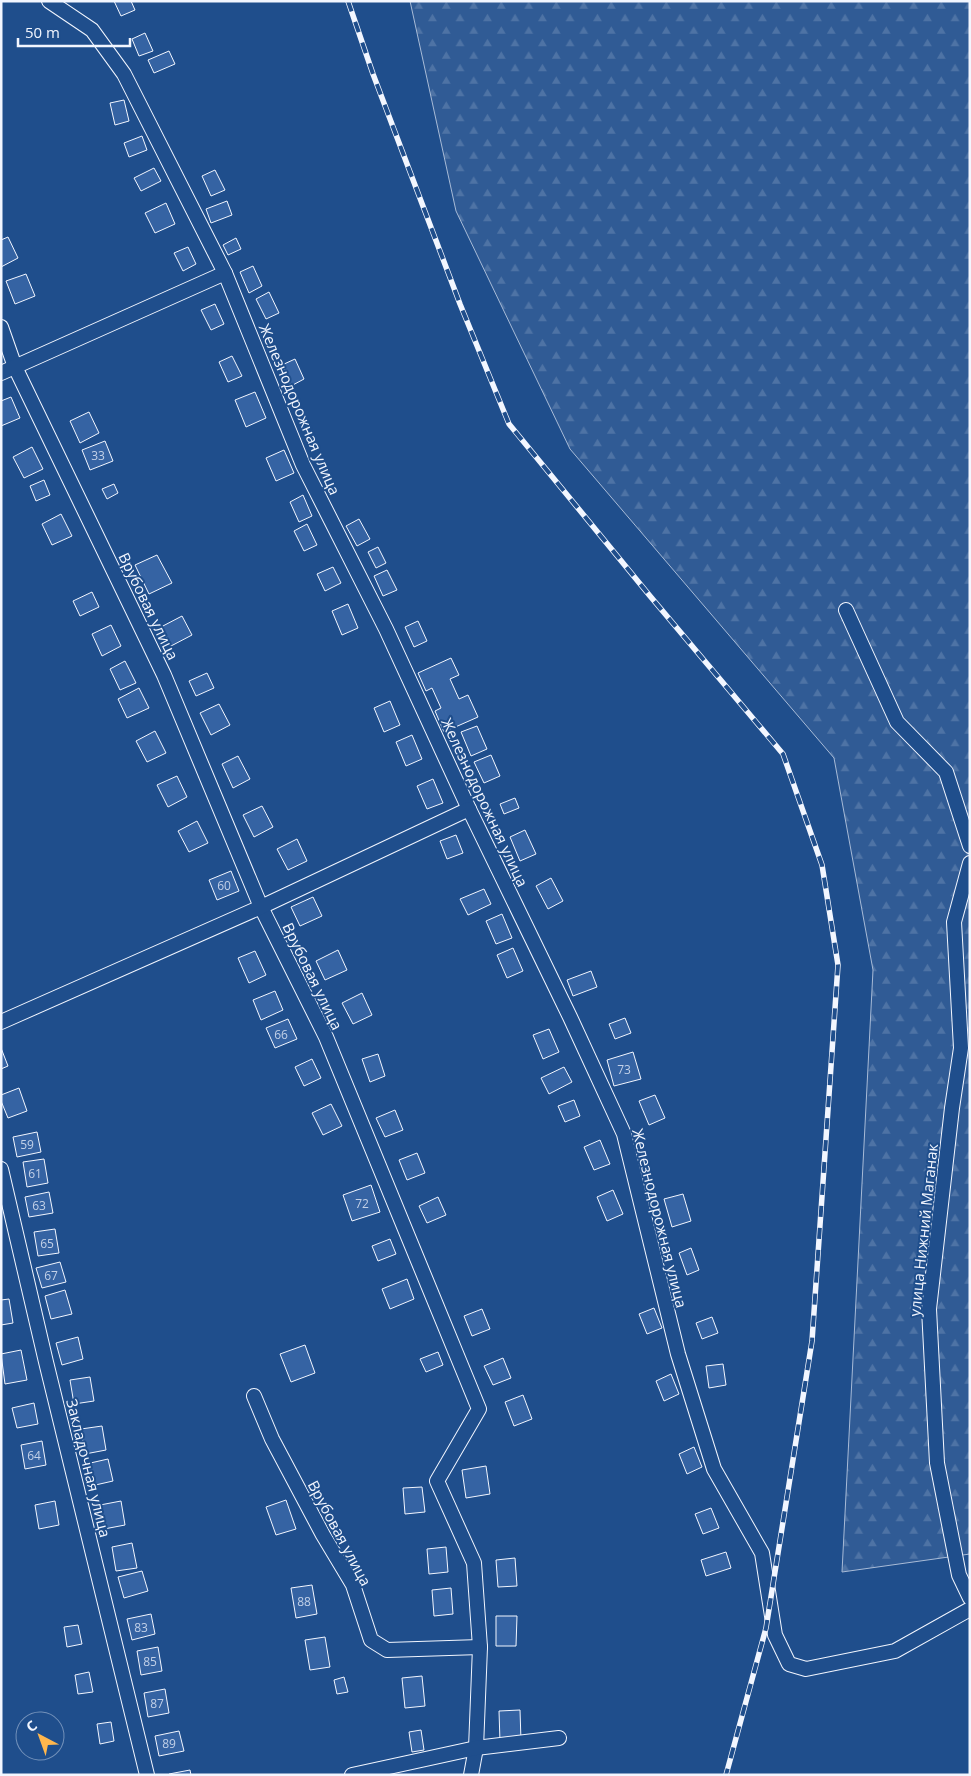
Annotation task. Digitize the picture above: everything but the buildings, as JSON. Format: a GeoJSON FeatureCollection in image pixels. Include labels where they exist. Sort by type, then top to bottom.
{"type":"FeatureCollection","features":[{"type":"Feature","properties":{"kind":"street","name":"Железнодорожная улица"},"geometry":{"type":"LineString","coordinates":[[49,1],[92,30],[124,74],[224,273],[303,465],[386,629],[624,1134],[678,1354],[714,1469],[762,1553],[775,1635],[790,1664],[806,1669],[895,1651],[970,1610]]}},
{"type":"Feature","properties":{"kind":"street"},"geometry":{"type":"LineString","coordinates":[[1,373],[224,273]]}},
{"type":"Feature","properties":{"kind":"street","name":"Врубовая улица"},"geometry":{"type":"LineString","coordinates":[[1,327],[16,367],[164,675],[261,907],[326,1037],[479,1409],[437,1481],[474,1563],[480,1647],[476,1748],[471,1775]]}},
{"type":"Feature","properties":{"kind":"street"},"geometry":{"type":"LineString","coordinates":[[846,610],[898,722],[946,772],[970,846]]}},
{"type":"Feature","properties":{"kind":"street"},"geometry":{"type":"LineString","coordinates":[[1,1022],[261,907],[469,808]]}},
{"type":"Feature","properties":{"kind":"street","name":"улица Нижний Маганак"},"geometry":{"type":"LineString","coordinates":[[970,863],[954,922],[961,1048],[952,1108],[929,1309],[937,1463],[959,1575],[970,1598]]}},
{"type":"Feature","properties":{"kind":"street","name":"Закладочная улица"},"geometry":{"type":"LineString","coordinates":[[1,1168],[147,1775]]}},
{"type":"Feature","properties":{"kind":"street","name":"Врубовая улица"},"geometry":{"type":"LineString","coordinates":[[254,1396],[272,1440],[323,1535],[353,1585],[371,1640],[387,1650],[480,1647]]}},
{"type":"Feature","properties":{"kind":"street"},"geometry":{"type":"LineString","coordinates":[[352,1775],[476,1748],[559,1738]]}},
{"type":"Feature","properties":{"kind":"green space"},"geometry":{"type":"Polygon","coordinates":[[[410,1],[970,1],[970,1554],[842,1572],[873,970],[834,758],[570,449],[456,211],[410,1]]]}},
{"type":"Feature","properties":{"kind":"railway"},"geometry":{"type":"LineString","coordinates":[[348,1],[373,74],[460,304],[509,424],[783,754],[822,865],[838,965],[812,1341],[766,1628],[726,1775]]}}]}
